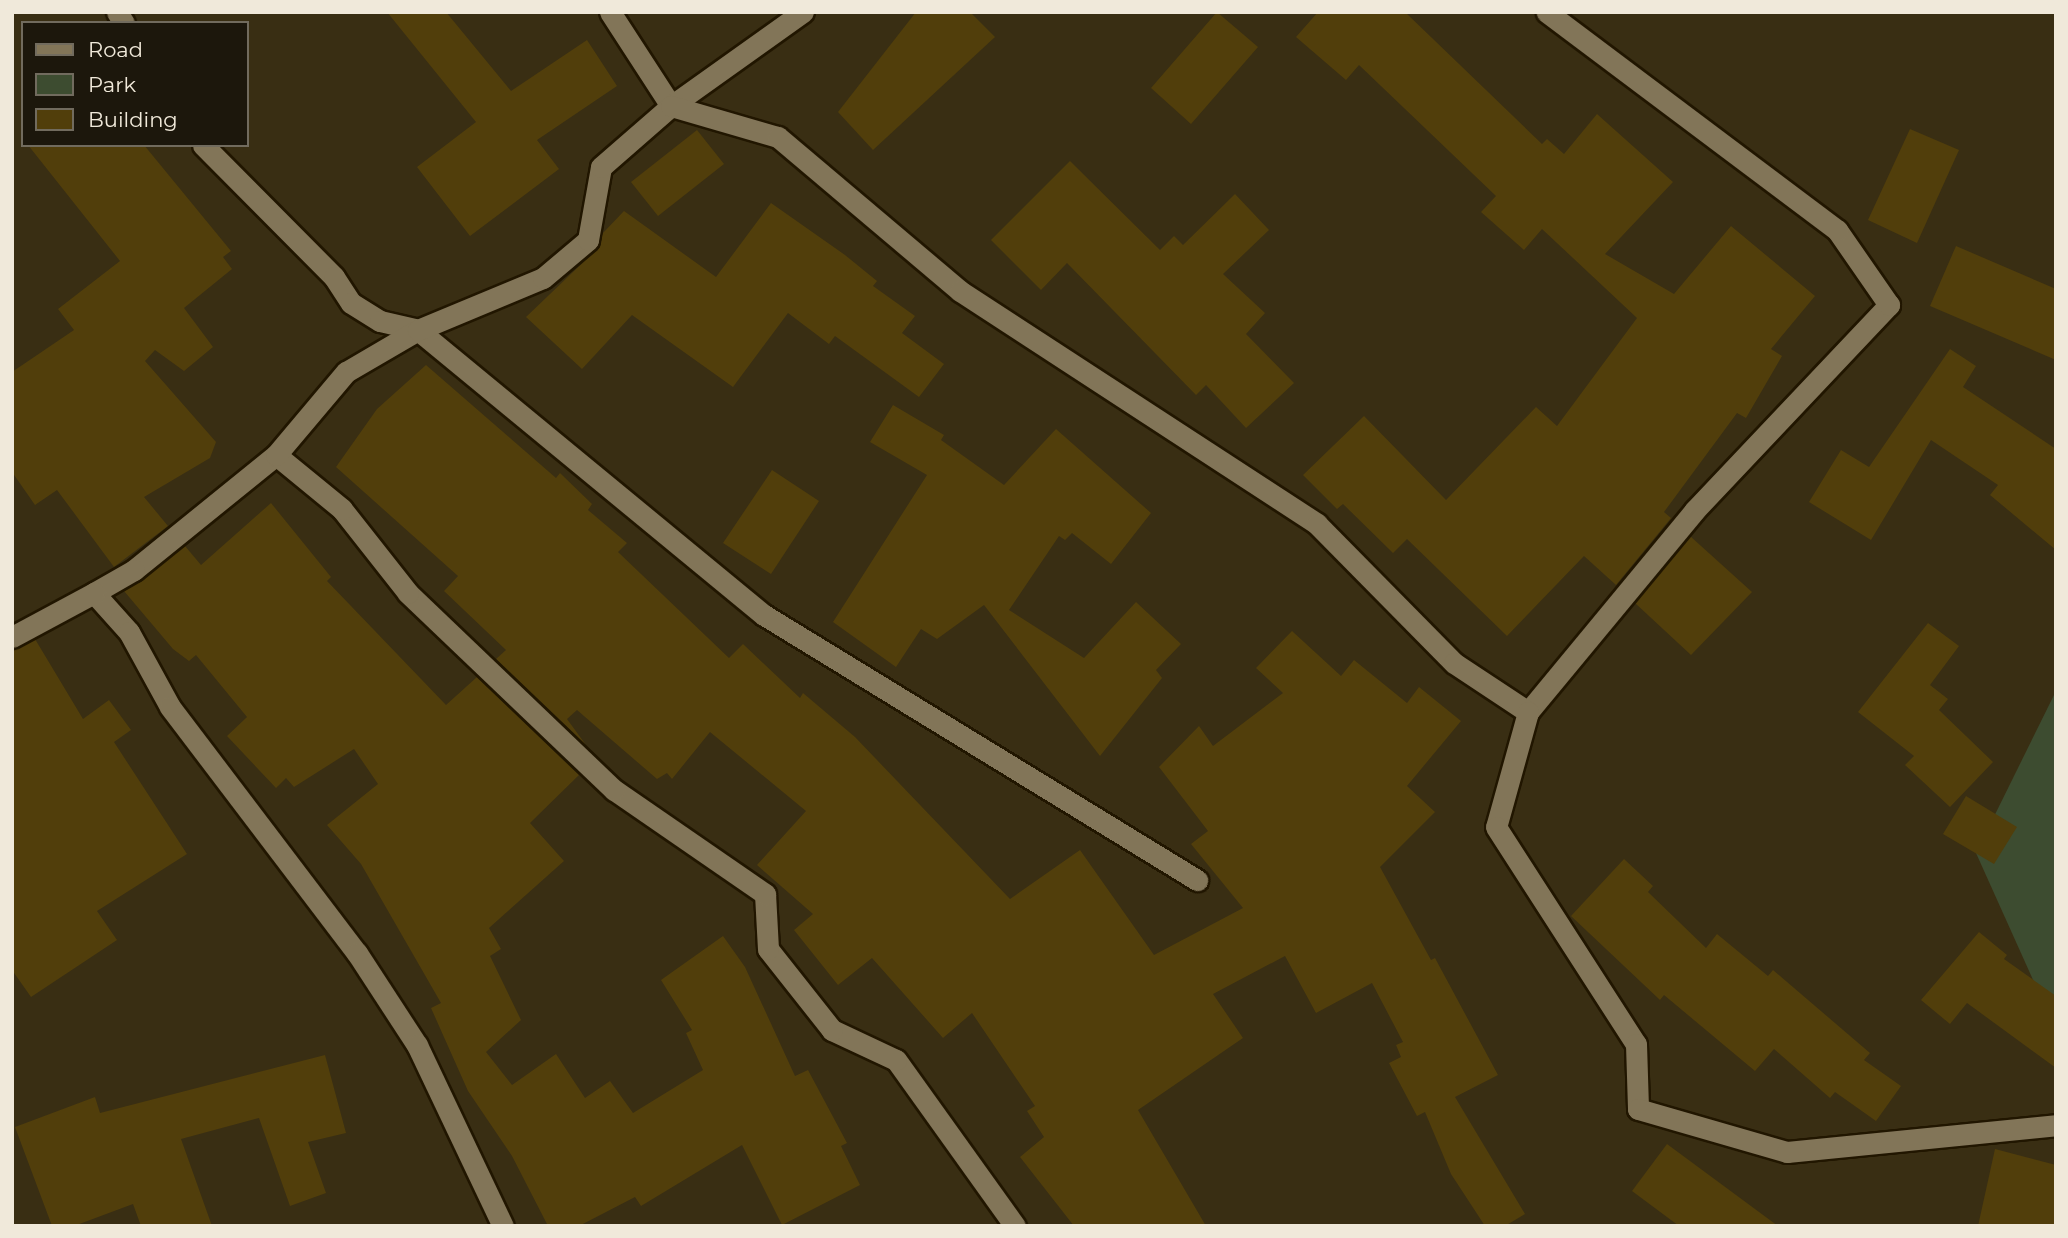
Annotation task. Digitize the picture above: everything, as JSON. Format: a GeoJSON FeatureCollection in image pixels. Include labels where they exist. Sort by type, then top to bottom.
{"type":"FeatureCollection","features":[{"type":"Feature","properties":{"kind":"street"},"geometry":{"type":"LineString","coordinates":[[610,12],[671,106],[778,137],[960,290],[1317,524],[1454,663],[1528,712]]}},
{"type":"Feature","properties":{"kind":"street"},"geometry":{"type":"LineString","coordinates":[[12,637],[134,570],[276,455],[346,372],[418,330],[543,278],[588,240],[601,167],[671,106],[803,12]]}},
{"type":"Feature","properties":{"kind":"street"},"geometry":{"type":"LineString","coordinates":[[1547,12],[1837,230],[1889,304],[1694,511],[1528,712],[1496,827],[1636,1044],[1638,1109],[1787,1152],[2056,1125]]}},
{"type":"Feature","properties":{"kind":"street"},"geometry":{"type":"LineString","coordinates":[[204,147],[334,277],[351,303],[380,321],[418,330],[764,615],[1196,880]]}},
{"type":"Feature","properties":{"kind":"street"},"geometry":{"type":"LineString","coordinates":[[276,455],[342,509],[408,593],[614,790],[765,894],[768,949],[832,1030],[896,1060],[1015,1226]]}},
{"type":"Feature","properties":{"kind":"street"},"geometry":{"type":"LineString","coordinates":[[94,593],[129,632],[170,707],[357,953],[417,1045],[496,1223]]}},
{"type":"Feature","properties":{"kind":"green space"},"geometry":{"type":"Polygon","coordinates":[[[2056,691],[2056,1004],[2048,1013],[1976,853],[2056,691]]]}},
{"type":"Feature","properties":{"kind":"building"},"geometry":{"type":"Polygon","coordinates":[[[387,12],[446,12],[511,91],[587,40],[617,86],[537,140],[559,169],[470,236],[417,167],[476,122],[387,12]]]}},
{"type":"Feature","properties":{"kind":"building"},"geometry":{"type":"Polygon","coordinates":[[[916,12],[970,12],[995,37],[873,150],[838,112],[916,12]]]}},
{"type":"Feature","properties":{"kind":"building"},"geometry":{"type":"Polygon","coordinates":[[[1217,12],[1258,47],[1191,124],[1151,88],[1217,12]]]}},
{"type":"Feature","properties":{"kind":"building"},"geometry":{"type":"Polygon","coordinates":[[[1318,12],[1405,12],[1542,144],[1547,139],[1564,154],[1597,114],[1673,182],[1605,254],[1674,294],[1731,226],[1815,296],[1771,349],[1782,356],[1746,418],[1737,413],[1664,512],[1671,518],[1616,585],[1584,556],[1507,636],[1407,539],[1393,553],[1343,504],[1337,509],[1303,475],[1364,416],[1446,500],[1536,407],[1557,426],[1637,318],[1542,229],[1524,250],[1481,212],[1496,196],[1359,65],[1346,80],[1296,37],[1318,12]]]}},
{"type":"Feature","properties":{"kind":"building"},"geometry":{"type":"Polygon","coordinates":[[[1910,129],[1959,150],[1917,243],[1868,220],[1910,129]]]}},
{"type":"Feature","properties":{"kind":"building"},"geometry":{"type":"Polygon","coordinates":[[[697,130],[724,164],[658,216],[631,182],[697,130]]]}},
{"type":"Feature","properties":{"kind":"building"},"geometry":{"type":"Polygon","coordinates":[[[30,147],[146,147],[231,251],[223,257],[232,269],[184,308],[213,347],[184,371],[155,350],[145,361],[216,442],[210,458],[144,497],[168,526],[114,567],[57,490],[35,505],[12,472],[12,372],[74,330],[58,309],[120,261],[30,147]]]}},
{"type":"Feature","properties":{"kind":"building"},"geometry":{"type":"Polygon","coordinates":[[[1070,161],[1160,250],[1174,236],[1183,245],[1235,194],[1269,230],[1223,274],[1265,313],[1246,334],[1294,383],[1246,428],[1206,385],[1196,395],[1067,263],[1041,290],[991,240],[1070,161]]]}},
{"type":"Feature","properties":{"kind":"building"},"geometry":{"type":"Polygon","coordinates":[[[771,203],[845,255],[877,281],[873,286],[915,316],[902,333],[944,364],[919,397],[835,336],[829,344],[788,313],[733,387],[632,315],[582,369],[526,317],[596,250],[602,234],[624,211],[716,277],[771,203]]]}},
{"type":"Feature","properties":{"kind":"building"},"geometry":{"type":"Polygon","coordinates":[[[1956,246],[2056,289],[2056,360],[1930,306],[1956,246]]]}},
{"type":"Feature","properties":{"kind":"building"},"geometry":{"type":"Polygon","coordinates":[[[1950,349],[1976,366],[1963,387],[2056,449],[2056,550],[1990,495],[1998,485],[1931,440],[1871,540],[1809,502],[1841,450],[1869,467],[1950,349]]]}},
{"type":"Feature","properties":{"kind":"building"},"geometry":{"type":"Polygon","coordinates":[[[426,365],[556,478],[560,473],[592,504],[588,510],[627,543],[618,552],[729,658],[743,644],[800,698],[803,693],[855,737],[1010,899],[1080,850],[1154,955],[1243,908],[1191,844],[1208,831],[1159,767],[1199,726],[1213,746],[1283,693],[1256,668],[1292,631],[1341,676],[1354,660],[1407,703],[1419,687],[1461,721],[1407,786],[1435,812],[1380,867],[1431,960],[1435,958],[1498,1075],[1455,1097],[1525,1214],[1505,1226],[1485,1226],[1451,1174],[1425,1112],[1417,1116],[1389,1063],[1401,1057],[1396,1045],[1403,1042],[1372,983],[1316,1013],[1285,956],[1213,994],[1243,1038],[1138,1110],[1206,1226],[1074,1226],[1020,1157],[1044,1137],[1027,1111],[1035,1106],[972,1013],[943,1038],[872,958],[838,985],[794,930],[813,914],[757,865],[806,811],[710,732],[672,779],[667,773],[657,779],[577,710],[567,719],[586,745],[496,659],[506,650],[444,591],[458,576],[336,467],[377,409],[426,365]]]}},
{"type":"Feature","properties":{"kind":"building"},"geometry":{"type":"Polygon","coordinates":[[[893,405],[944,435],[941,440],[1004,485],[1056,429],[1151,513],[1111,564],[1072,533],[1065,540],[1059,536],[1009,610],[1084,658],[1136,602],[1181,644],[1156,670],[1162,678],[1100,756],[984,605],[937,639],[921,629],[896,667],[833,622],[927,475],[870,442],[893,405]]]}},
{"type":"Feature","properties":{"kind":"building"},"geometry":{"type":"Polygon","coordinates":[[[772,470],[819,501],[771,574],[723,543],[772,470]]]}},
{"type":"Feature","properties":{"kind":"building"},"geometry":{"type":"Polygon","coordinates":[[[271,503],[331,577],[327,581],[446,705],[477,677],[579,775],[530,823],[564,861],[489,928],[501,949],[490,956],[521,1020],[486,1052],[512,1085],[556,1054],[585,1098],[610,1081],[633,1113],[703,1070],[686,1033],[692,1030],[661,980],[723,936],[745,967],[795,1076],[808,1070],[847,1143],[841,1146],[860,1185],[782,1225],[742,1145],[641,1206],[635,1197],[579,1226],[548,1226],[512,1156],[468,1091],[431,1008],[441,1003],[361,864],[327,825],[378,784],[354,749],[294,787],[286,778],[276,788],[227,736],[247,717],[196,655],[189,661],[173,649],[124,591],[185,546],[201,565],[271,503]]]}},
{"type":"Feature","properties":{"kind":"building"},"geometry":{"type":"Polygon","coordinates":[[[1690,536],[1752,592],[1691,655],[1635,603],[1690,536]]]}},
{"type":"Feature","properties":{"kind":"building"},"geometry":{"type":"Polygon","coordinates":[[[1928,623],[1959,646],[1930,685],[1948,699],[1939,710],[1993,762],[1950,807],[1905,765],[1914,756],[1858,712],[1928,623]]]}},
{"type":"Feature","properties":{"kind":"building"},"geometry":{"type":"Polygon","coordinates":[[[35,639],[83,719],[109,700],[131,730],[114,742],[187,854],[97,911],[117,940],[31,997],[12,970],[12,650],[35,639]]]}},
{"type":"Feature","properties":{"kind":"building"},"geometry":{"type":"Polygon","coordinates":[[[1966,796],[2017,827],[1994,864],[1943,834],[1966,796]]]}},
{"type":"Feature","properties":{"kind":"building"},"geometry":{"type":"Polygon","coordinates":[[[1624,859],[1653,886],[1648,892],[1706,948],[1717,934],[1768,976],[1773,970],[1870,1053],[1864,1060],[1901,1086],[1876,1121],[1835,1092],[1830,1098],[1774,1049],[1755,1071],[1664,995],[1660,1000],[1571,916],[1624,859]]]}},
{"type":"Feature","properties":{"kind":"building"},"geometry":{"type":"Polygon","coordinates":[[[1979,932],[2007,955],[2004,959],[2056,996],[2056,1068],[1967,1003],[1950,1024],[1921,1000],[1979,932]]]}},
{"type":"Feature","properties":{"kind":"building"},"geometry":{"type":"Polygon","coordinates":[[[325,1055],[346,1133],[308,1142],[326,1193],[290,1206],[259,1118],[181,1139],[212,1226],[141,1226],[133,1204],[74,1226],[52,1226],[15,1127],[95,1097],[100,1113],[325,1055]]]}},
{"type":"Feature","properties":{"kind":"building"},"geometry":{"type":"Polygon","coordinates":[[[1667,1144],[1778,1226],[1679,1226],[1632,1191],[1667,1144]]]}},
{"type":"Feature","properties":{"kind":"building"},"geometry":{"type":"Polygon","coordinates":[[[1995,1149],[2056,1165],[2056,1226],[1978,1226],[1995,1149]]]}}]}
